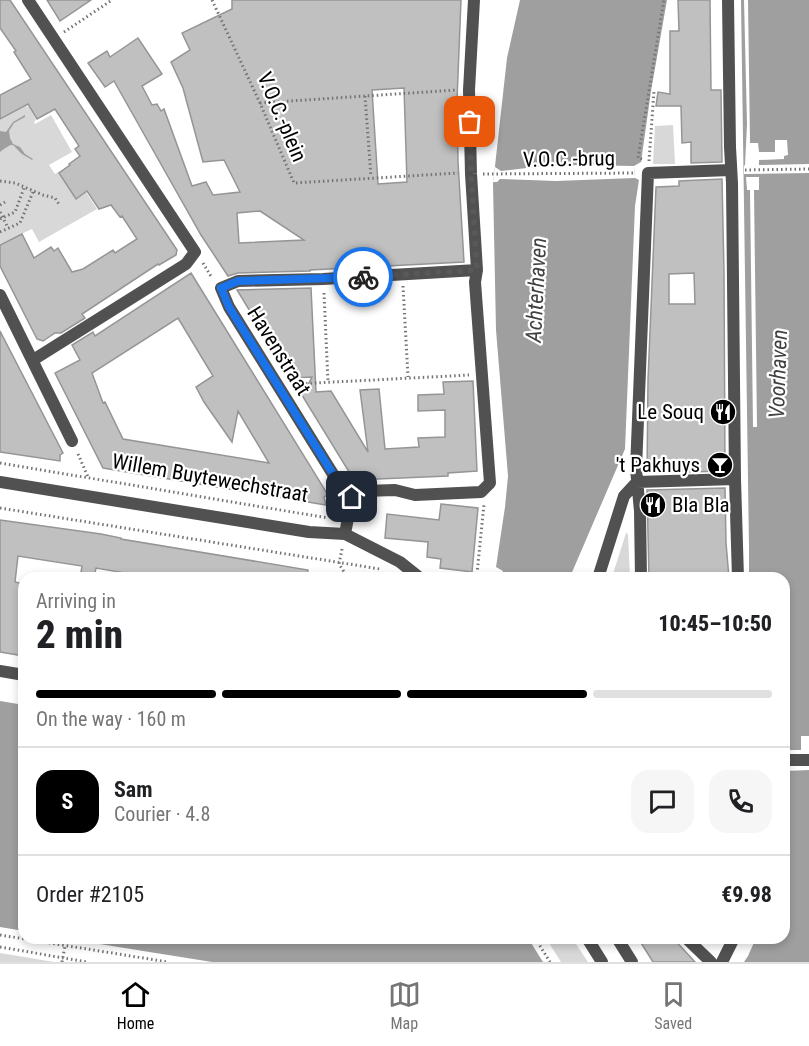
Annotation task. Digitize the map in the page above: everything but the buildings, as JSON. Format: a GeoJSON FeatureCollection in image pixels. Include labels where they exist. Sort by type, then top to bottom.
{"type":"FeatureCollection","features":[{"type":"Feature","properties":{"kind":"street"},"geometry":{"type":"LineString","coordinates":[[27,0],[195,252],[186,264],[33,360]]}},
{"type":"Feature","properties":{"kind":"street"},"geometry":{"type":"LineString","coordinates":[[412,572],[400,562],[345,534],[352,497],[364,491],[395,490],[415,495],[481,492],[490,483],[475,282],[477,270],[471,174],[469,90],[474,0]]}},
{"type":"Feature","properties":{"kind":"street"},"geometry":{"type":"LineString","coordinates":[[728,0],[738,572]]}},
{"type":"Feature","properties":{"kind":"street"},"geometry":{"type":"LineString","coordinates":[[641,572],[640,511],[636,469],[644,173],[731,170]]}},
{"type":"Feature","properties":{"kind":"street"},"geometry":{"type":"LineString","coordinates":[[221,288],[238,281],[323,279],[477,270]]}},
{"type":"Feature","properties":{"kind":"street","name":"Havenstraat"},"geometry":{"type":"LineString","coordinates":[[221,288],[229,307],[341,487],[352,497]]}},
{"type":"Feature","properties":{"kind":"street"},"geometry":{"type":"LineString","coordinates":[[0,295],[72,441]]}},
{"type":"Feature","properties":{"kind":"street"},"geometry":{"type":"LineString","coordinates":[[600,572],[624,496],[637,482],[735,479]]}},
{"type":"Feature","properties":{"kind":"street","name":"Willem Buytewechstraat"},"geometry":{"type":"LineString","coordinates":[[0,482],[309,532],[345,534]]}},
{"type":"Feature","properties":{"kind":"street"},"geometry":{"type":"LineString","coordinates":[[0,671],[18,674]]}},
{"type":"Feature","properties":{"kind":"street"},"geometry":{"type":"LineString","coordinates":[[790,760],[809,760]]}},
{"type":"Feature","properties":{"kind":"street"},"geometry":{"type":"LineString","coordinates":[[591,944],[602,962]]}},
{"type":"Feature","properties":{"kind":"street"},"geometry":{"type":"LineString","coordinates":[[621,944],[632,962]]}},
{"type":"Feature","properties":{"kind":"street"},"geometry":{"type":"LineString","coordinates":[[692,944],[711,962]]}},
{"type":"Feature","properties":{"kind":"street"},"geometry":{"type":"LineString","coordinates":[[722,962],[731,944]]}},
{"type":"Feature","properties":{"kind":"path"},"geometry":{"type":"LineString","coordinates":[[53,39],[112,0]]}},
{"type":"Feature","properties":{"kind":"path","name":"V.O.C.-plein"},"geometry":{"type":"LineString","coordinates":[[212,0],[294,183],[371,177],[471,174]]}},
{"type":"Feature","properties":{"kind":"path"},"geometry":{"type":"LineString","coordinates":[[642,159],[638,158],[664,0]]}},
{"type":"Feature","properties":{"kind":"path"},"geometry":{"type":"LineString","coordinates":[[260,103],[469,90]]}},
{"type":"Feature","properties":{"kind":"path"},"geometry":{"type":"LineString","coordinates":[[644,173],[654,91]]}},
{"type":"Feature","properties":{"kind":"path"},"geometry":{"type":"LineString","coordinates":[[365,96],[371,177]]}},
{"type":"Feature","properties":{"kind":"path"},"geometry":{"type":"LineString","coordinates":[[731,170],[809,169]]}},
{"type":"Feature","properties":{"kind":"path","name":"V.O.C.-brug"},"geometry":{"type":"LineString","coordinates":[[498,175],[644,173]]}},
{"type":"Feature","properties":{"kind":"path"},"geometry":{"type":"LineString","coordinates":[[0,181],[15,183],[33,192],[56,198],[60,206]]}},
{"type":"Feature","properties":{"kind":"path"},"geometry":{"type":"LineString","coordinates":[[1,218],[15,212],[24,188]]}},
{"type":"Feature","properties":{"kind":"path"},"geometry":{"type":"LineString","coordinates":[[0,232],[20,223],[33,192]]}},
{"type":"Feature","properties":{"kind":"path"},"geometry":{"type":"LineString","coordinates":[[0,205],[5,202]]}},
{"type":"Feature","properties":{"kind":"path"},"geometry":{"type":"LineString","coordinates":[[0,212],[8,228]]}},
{"type":"Feature","properties":{"kind":"path"},"geometry":{"type":"LineString","coordinates":[[195,252],[221,288]]}},
{"type":"Feature","properties":{"kind":"path"},"geometry":{"type":"LineString","coordinates":[[404,292],[408,377]]}},
{"type":"Feature","properties":{"kind":"path"},"geometry":{"type":"LineString","coordinates":[[324,298],[328,382]]}},
{"type":"Feature","properties":{"kind":"path"},"geometry":{"type":"LineString","coordinates":[[283,392],[296,384],[466,375]]}},
{"type":"Feature","properties":{"kind":"path"},"geometry":{"type":"LineString","coordinates":[[72,441],[88,477]]}},
{"type":"Feature","properties":{"kind":"path","name":"Willem Buytewechstraat"},"geometry":{"type":"LineString","coordinates":[[0,463],[325,517],[339,524],[345,534]]}},
{"type":"Feature","properties":{"kind":"path"},"geometry":{"type":"LineString","coordinates":[[0,508],[384,570]]}},
{"type":"Feature","properties":{"kind":"path"},"geometry":{"type":"LineString","coordinates":[[477,572],[483,516]]}},
{"type":"Feature","properties":{"kind":"path"},"geometry":{"type":"LineString","coordinates":[[339,564],[344,572]]}},
{"type":"Feature","properties":{"kind":"path"},"geometry":{"type":"LineString","coordinates":[[0,935],[18,938]]}},
{"type":"Feature","properties":{"kind":"path"},"geometry":{"type":"LineString","coordinates":[[53,944],[168,962]]}},
{"type":"Feature","properties":{"kind":"path"},"geometry":{"type":"LineString","coordinates":[[539,944],[550,962]]}},
{"type":"Feature","properties":{"kind":"path"},"geometry":{"type":"LineString","coordinates":[[62,960],[65,946]]}},
{"type":"Feature","properties":{"kind":"path"},"geometry":{"type":"LineString","coordinates":[[0,948],[62,960],[87,962]]}},
{"type":"Feature","properties":{"kind":"shaded area"},"geometry":{"type":"Polygon","coordinates":[[[26,106],[29,107],[36,120],[35,124],[51,115],[72,152],[49,165],[55,174],[69,166],[97,209],[39,242],[32,229],[0,244],[0,119],[26,106]]]}},
{"type":"Feature","properties":{"kind":"shaded area"},"geometry":{"type":"Polygon","coordinates":[[[673,125],[675,164],[653,164],[655,126],[673,125]]]}},
{"type":"Feature","properties":{"kind":"shaded area"},"geometry":{"type":"Polygon","coordinates":[[[626,533],[628,534],[630,572],[614,572],[626,533]]]}},
{"type":"Feature","properties":{"kind":"shaded area"},"geometry":{"type":"Polygon","coordinates":[[[550,944],[576,944],[588,962],[561,962],[550,944]]]}},
{"type":"Feature","properties":{"kind":"shaded area"},"geometry":{"type":"Polygon","coordinates":[[[0,953],[54,962],[0,962],[0,953]]]}},
{"type":"Feature","properties":{"kind":"water","name":"Achterhaven"},"geometry":{"type":"Polygon","coordinates":[[[520,0],[667,0],[641,162],[634,166],[635,178],[639,180],[635,206],[625,449],[572,572],[502,572],[496,567],[508,476],[496,330],[493,184],[507,58],[520,0]]]}},
{"type":"Feature","properties":{"kind":"water","name":"Voorhaven"},"geometry":{"type":"Polygon","coordinates":[[[741,0],[809,0],[809,736],[801,736],[801,770],[809,770],[809,962],[744,962],[753,944],[790,944],[790,572],[749,572],[741,0]]]}},
{"type":"Feature","properties":{"kind":"water"},"geometry":{"type":"Polygon","coordinates":[[[25,115],[14,123],[9,131],[10,138],[13,144],[20,147],[32,160],[12,145],[0,152],[0,131],[6,132],[13,122],[25,115]]]}},
{"type":"Feature","properties":{"kind":"water"},"geometry":{"type":"Polygon","coordinates":[[[0,701],[18,704],[18,930],[0,927],[0,701]]]}},
{"type":"Feature","properties":{"kind":"water"},"geometry":{"type":"Polygon","coordinates":[[[100,944],[532,944],[543,962],[212,962],[100,944]]]}},
{"type":"Feature","properties":{"kind":"pier"},"geometry":{"type":"Polygon","coordinates":[[[744,0],[748,0],[750,143],[758,143],[759,152],[775,152],[775,140],[787,140],[788,155],[784,156],[784,159],[759,160],[759,165],[809,164],[809,173],[744,174],[747,124],[744,0]]]}},
{"type":"Feature","properties":{"kind":"pier"},"geometry":{"type":"Polygon","coordinates":[[[578,165],[634,166],[635,178],[556,181],[500,179],[493,182],[495,167],[501,171],[578,165]]]}},
{"type":"Feature","properties":{"kind":"pier"},"geometry":{"type":"Polygon","coordinates":[[[746,177],[759,177],[759,190],[754,190],[757,427],[753,427],[750,190],[747,190],[746,177]]]}},
{"type":"Feature","properties":{"kind":"pier"},"geometry":{"type":"Polygon","coordinates":[[[801,736],[809,736],[809,739],[805,739],[804,768],[809,767],[809,770],[790,771],[790,750],[802,750],[801,736]]]}},
{"type":"Feature","properties":{"kind":"way so far"},"geometry":{"type":"LineString","coordinates":[[363,277],[477,270],[470,122]]}},
{"type":"Feature","properties":{"kind":"place","name":"Le Souq"},"geometry":{"type":"Point","coordinates":[723,412]}},
{"type":"Feature","properties":{"kind":"place","name":"'t Pakhuys"},"geometry":{"type":"Point","coordinates":[720,465]}},
{"type":"Feature","properties":{"kind":"place","name":"Bla Bla"},"geometry":{"type":"Point","coordinates":[653,505]}},
{"type":"Feature","properties":{"kind":"route"},"geometry":{"type":"LineString","coordinates":[[352,497],[341,487],[229,307],[221,288],[238,281],[363,277]]}}]}
